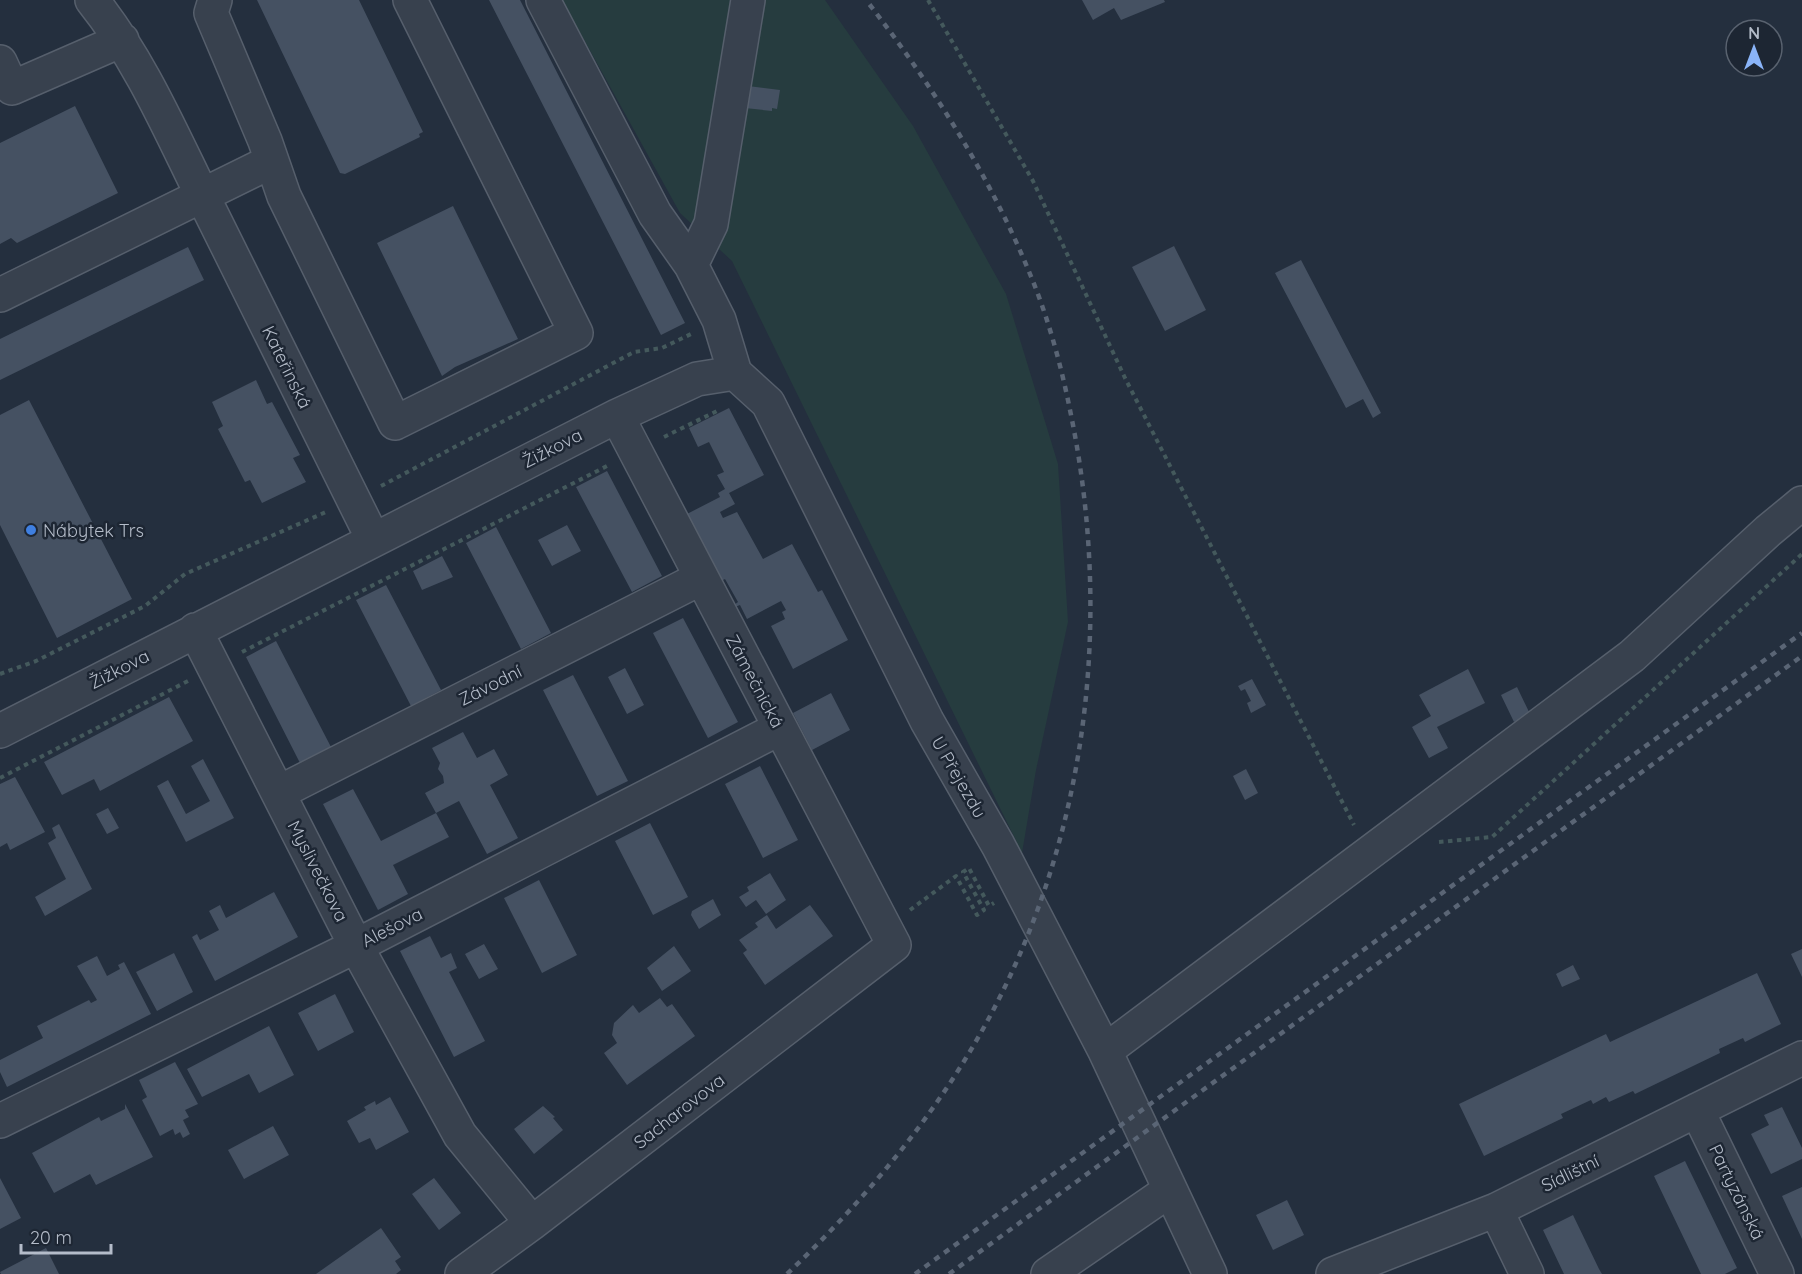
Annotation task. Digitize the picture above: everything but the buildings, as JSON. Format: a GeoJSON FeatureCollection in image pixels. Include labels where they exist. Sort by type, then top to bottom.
{"type":"FeatureCollection","features":[{"type":"Feature","properties":{"kind":"street","name":"Kateřinská"},"geometry":{"type":"LineString","coordinates":[[92,0],[122,40],[171,128],[202,196],[373,539]]}},
{"type":"Feature","properties":{"kind":"street"},"geometry":{"type":"LineString","coordinates":[[215,0],[211,13],[265,141],[270,162],[284,196],[395,423],[576,333],[410,0]]}},
{"type":"Feature","properties":{"kind":"street"},"geometry":{"type":"LineString","coordinates":[[543,0],[655,214],[691,265],[719,320],[735,373]]}},
{"type":"Feature","properties":{"kind":"street"},"geometry":{"type":"LineString","coordinates":[[691,265],[711,224],[748,0]]}},
{"type":"Feature","properties":{"kind":"street"},"geometry":{"type":"LineString","coordinates":[[0,62],[12,88],[122,40]]}},
{"type":"Feature","properties":{"kind":"street"},"geometry":{"type":"LineString","coordinates":[[0,295],[270,162]]}},
{"type":"Feature","properties":{"kind":"street","name":"Žižkova"},"geometry":{"type":"LineString","coordinates":[[0,731],[617,416],[697,379],[735,373]]}},
{"type":"Feature","properties":{"kind":"street","name":"U Přejezdu"},"geometry":{"type":"LineString","coordinates":[[735,373],[768,403],[927,722],[998,845],[1106,1051],[1210,1274]]}},
{"type":"Feature","properties":{"kind":"street","name":"Zámečnická"},"geometry":{"type":"LineString","coordinates":[[617,416],[889,937]]}},
{"type":"Feature","properties":{"kind":"street"},"geometry":{"type":"LineString","coordinates":[[1106,1051],[1632,656],[1768,531],[1802,503]]}},
{"type":"Feature","properties":{"kind":"street","name":"Závodní"},"geometry":{"type":"LineString","coordinates":[[278,793],[701,578]]}},
{"type":"Feature","properties":{"kind":"street","name":"Myslivečkova"},"geometry":{"type":"LineString","coordinates":[[195,630],[356,946],[460,1135],[532,1223]]}},
{"type":"Feature","properties":{"kind":"street","name":"Alešova"},"geometry":{"type":"LineString","coordinates":[[0,1120],[356,946],[780,728]]}},
{"type":"Feature","properties":{"kind":"street","name":"Sacharovova"},"geometry":{"type":"LineString","coordinates":[[462,1274],[532,1223],[889,937]]}},
{"type":"Feature","properties":{"kind":"street","name":"Sídlištní"},"geometry":{"type":"LineString","coordinates":[[1343,1272],[1496,1210],[1802,1059]]}},
{"type":"Feature","properties":{"kind":"street","name":"Partyzánská"},"geometry":{"type":"LineString","coordinates":[[1697,1110],[1777,1274]]}},
{"type":"Feature","properties":{"kind":"street"},"geometry":{"type":"LineString","coordinates":[[1048,1274],[1170,1190]]}},
{"type":"Feature","properties":{"kind":"street"},"geometry":{"type":"LineString","coordinates":[[1496,1210],[1527,1274]]}},
{"type":"Feature","properties":{"kind":"path"},"geometry":{"type":"LineString","coordinates":[[928,0],[1033,181],[1125,378],[1382,845],[1492,837],[1802,554]]}},
{"type":"Feature","properties":{"kind":"path"},"geometry":{"type":"LineString","coordinates":[[0,778],[728,405]]}},
{"type":"Feature","properties":{"kind":"path"},"geometry":{"type":"LineString","coordinates":[[0,674],[36,661]]}},
{"type":"Feature","properties":{"kind":"path"},"geometry":{"type":"LineString","coordinates":[[889,937],[956,876],[977,915],[984,910],[963,872],[969,868],[989,906],[997,901],[993,892]]}},
{"type":"Feature","properties":{"kind":"green space"},"geometry":{"type":"Polygon","coordinates":[[[562,0],[825,0],[913,126],[1006,294],[1058,464],[1068,622],[1036,770],[1022,853],[732,261],[680,213],[562,0]]]}},
{"type":"Feature","properties":{"kind":"railway"},"geometry":{"type":"LineString","coordinates":[[787,1274],[872,1186],[898,1154],[947,1088],[989,1018],[1023,947],[1050,874],[1070,798],[1083,722],[1090,644],[1090,566],[1083,488],[1070,410],[1043,307],[1014,237],[978,166],[936,97],[866,0]]}},
{"type":"Feature","properties":{"kind":"railway"},"geometry":{"type":"LineString","coordinates":[[915,1274],[1802,633]]}},
{"type":"Feature","properties":{"kind":"railway"},"geometry":{"type":"LineString","coordinates":[[949,1274],[1802,656]]}},
{"type":"Feature","properties":{"kind":"place","name":"Nábytek Trs"},"geometry":{"type":"Point","coordinates":[31,530]}}]}
